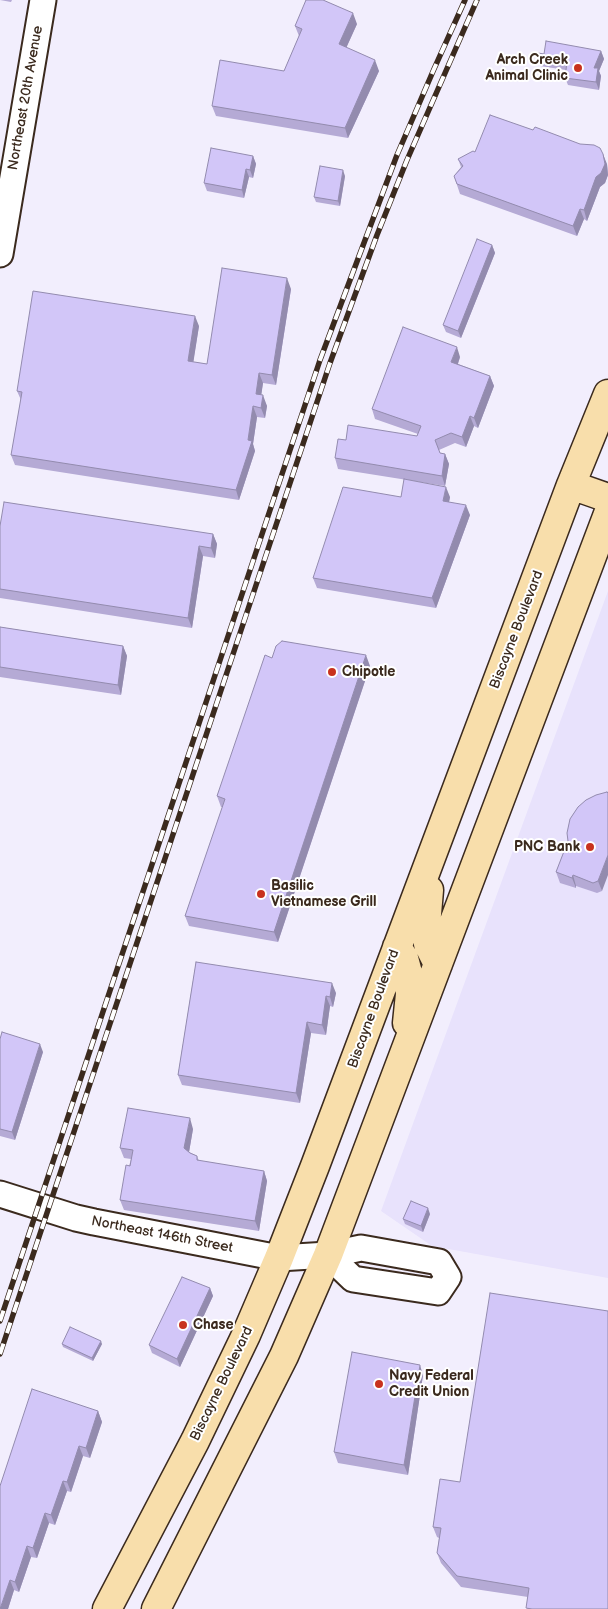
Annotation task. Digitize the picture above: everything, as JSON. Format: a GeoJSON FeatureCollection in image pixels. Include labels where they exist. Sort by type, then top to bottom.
{"type":"FeatureCollection","features":[{"type":"Feature","properties":{"kind":"main road","name":"Biscayne Boulevard"},"geometry":{"type":"LineString","coordinates":[[107,1609],[195,1441],[246,1335],[279,1258],[571,486],[608,394]]}},
{"type":"Feature","properties":{"kind":"main road"},"geometry":{"type":"LineString","coordinates":[[571,486],[608,498]]}},
{"type":"Feature","properties":{"kind":"main road"},"geometry":{"type":"LineString","coordinates":[[156,1609],[284,1356],[328,1255],[608,514]]}},
{"type":"Feature","properties":{"kind":"main road"},"geometry":{"type":"LineString","coordinates":[[433,854],[426,926],[428,944],[438,964]]}},
{"type":"Feature","properties":{"kind":"main road"},"geometry":{"type":"LineString","coordinates":[[398,947],[408,972],[410,994],[403,1057]]}},
{"type":"Feature","properties":{"kind":"street","name":"Northeast 20th Avenue"},"geometry":{"type":"LineString","coordinates":[[0,254],[7,163],[43,0]]}},
{"type":"Feature","properties":{"kind":"street","name":"Northeast 146th Street"},"geometry":{"type":"LineString","coordinates":[[0,1194],[85,1220],[279,1258],[328,1255]]}},
{"type":"Feature","properties":{"kind":"shaded area"},"geometry":{"type":"Polygon","coordinates":[[[608,591],[608,1278],[432,1246],[381,1211],[608,591]]]}},
{"type":"Feature","properties":{"kind":"building"},"geometry":{"type":"Polygon","coordinates":[[[306,0],[323,0],[353,13],[339,44],[375,60],[345,128],[212,106],[220,60],[284,71],[302,29],[295,26],[306,0]]]}},
{"type":"Feature","properties":{"kind":"building","name":"Arch Creek Animal Clinic"},"geometry":{"type":"Polygon","coordinates":[[[546,41],[601,51],[594,68],[598,68],[596,82],[565,78],[567,62],[537,58],[538,53],[544,54],[546,41]]]}},
{"type":"Feature","properties":{"kind":"building"},"geometry":{"type":"Polygon","coordinates":[[[490,115],[533,130],[535,127],[580,144],[594,145],[600,148],[605,164],[601,173],[596,177],[584,210],[580,209],[573,226],[457,184],[454,176],[463,166],[458,159],[473,151],[475,152],[490,115]]]}},
{"type":"Feature","properties":{"kind":"building"},"geometry":{"type":"Polygon","coordinates":[[[211,148],[253,156],[250,170],[246,169],[242,190],[204,183],[211,148]]]}},
{"type":"Feature","properties":{"kind":"building"},"geometry":{"type":"Polygon","coordinates":[[[320,166],[343,170],[338,201],[314,197],[320,166]]]}},
{"type":"Feature","properties":{"kind":"building"},"geometry":{"type":"Polygon","coordinates":[[[477,239],[492,245],[458,331],[443,325],[477,239]]]}},
{"type":"Feature","properties":{"kind":"building"},"geometry":{"type":"Polygon","coordinates":[[[222,268],[287,278],[272,375],[259,373],[256,394],[263,395],[261,408],[253,406],[248,440],[252,441],[236,490],[11,455],[22,392],[17,391],[33,291],[195,316],[188,361],[207,364],[222,268]]]}},
{"type":"Feature","properties":{"kind":"building"},"geometry":{"type":"Polygon","coordinates":[[[403,327],[457,347],[451,362],[490,376],[474,418],[470,416],[462,437],[451,433],[435,440],[440,453],[445,454],[442,476],[335,458],[338,439],[346,440],[348,425],[417,436],[421,426],[372,409],[403,327]]]}},
{"type":"Feature","properties":{"kind":"building"},"geometry":{"type":"Polygon","coordinates":[[[404,479],[446,487],[443,501],[466,505],[432,598],[313,578],[343,487],[401,497],[404,479]]]}},
{"type":"Feature","properties":{"kind":"building"},"geometry":{"type":"Polygon","coordinates":[[[4,502],[213,534],[211,548],[199,546],[188,618],[0,589],[0,526],[4,502]]]}},
{"type":"Feature","properties":{"kind":"building"},"geometry":{"type":"Polygon","coordinates":[[[0,627],[123,646],[118,685],[0,667],[0,627]]]}},
{"type":"Feature","properties":{"kind":"building"},"geometry":{"type":"Polygon","coordinates":[[[282,641],[366,655],[274,932],[185,916],[225,799],[217,796],[265,655],[272,658],[276,646],[282,641]]]}},
{"type":"Feature","properties":{"kind":"building","name":"PNC Bank"},"geometry":{"type":"Polygon","coordinates":[[[607,792],[608,855],[598,881],[593,883],[573,875],[572,878],[556,872],[568,841],[567,833],[570,819],[578,807],[586,800],[607,792]]]}},
{"type":"Feature","properties":{"kind":"building"},"geometry":{"type":"Polygon","coordinates":[[[196,962],[332,983],[330,997],[326,996],[322,1025],[307,1022],[296,1093],[178,1075],[196,962]]]}},
{"type":"Feature","properties":{"kind":"building"},"geometry":{"type":"Polygon","coordinates":[[[2,1032],[40,1044],[12,1132],[0,1129],[0,1039],[2,1032]]]}},
{"type":"Feature","properties":{"kind":"building"},"geometry":{"type":"Polygon","coordinates":[[[128,1108],[190,1118],[184,1148],[197,1156],[197,1160],[264,1171],[255,1221],[120,1200],[126,1165],[130,1166],[133,1150],[120,1148],[128,1108]]]}},
{"type":"Feature","properties":{"kind":"building"},"geometry":{"type":"Polygon","coordinates":[[[411,1201],[428,1208],[421,1226],[403,1219],[411,1201]]]}},
{"type":"Feature","properties":{"kind":"building","name":"Chase"},"geometry":{"type":"Polygon","coordinates":[[[182,1277],[210,1288],[177,1359],[149,1345],[182,1277]]]}},
{"type":"Feature","properties":{"kind":"building"},"geometry":{"type":"Polygon","coordinates":[[[490,1293],[608,1311],[608,1609],[526,1608],[529,1588],[457,1576],[437,1553],[441,1528],[433,1527],[440,1479],[460,1482],[490,1293]]]}},
{"type":"Feature","properties":{"kind":"building"},"geometry":{"type":"Polygon","coordinates":[[[70,1327],[101,1341],[92,1358],[62,1344],[70,1327]]]}},
{"type":"Feature","properties":{"kind":"building"},"geometry":{"type":"Polygon","coordinates":[[[352,1352],[420,1365],[404,1465],[334,1452],[352,1352]]]}},
{"type":"Feature","properties":{"kind":"building"},"geometry":{"type":"Polygon","coordinates":[[[32,1389],[98,1411],[86,1448],[79,1446],[67,1482],[63,1481],[51,1515],[45,1513],[33,1548],[27,1546],[15,1582],[10,1580],[0,1609],[0,1486],[32,1389]]]}},
{"type":"Feature","properties":{"kind":"railway"},"geometry":{"type":"LineString","coordinates":[[0,1321],[320,360],[397,155],[465,0]]}},
{"type":"Feature","properties":{"kind":"railway"},"geometry":{"type":"LineString","coordinates":[[0,1354],[330,363],[407,160],[477,0]]}},
{"type":"Feature","properties":{"kind":"place","name":"Arch Creek Animal Clinic"},"geometry":{"type":"Point","coordinates":[578,68]}},
{"type":"Feature","properties":{"kind":"place","name":"Chipotle"},"geometry":{"type":"Point","coordinates":[332,672]}},
{"type":"Feature","properties":{"kind":"place","name":"PNC Bank"},"geometry":{"type":"Point","coordinates":[590,847]}},
{"type":"Feature","properties":{"kind":"place","name":"Basilic Vietnamese Grill"},"geometry":{"type":"Point","coordinates":[261,894]}},
{"type":"Feature","properties":{"kind":"place","name":"Chase"},"geometry":{"type":"Point","coordinates":[183,1325]}},
{"type":"Feature","properties":{"kind":"place","name":"Navy Federal Credit Union"},"geometry":{"type":"Point","coordinates":[379,1384]}}]}
